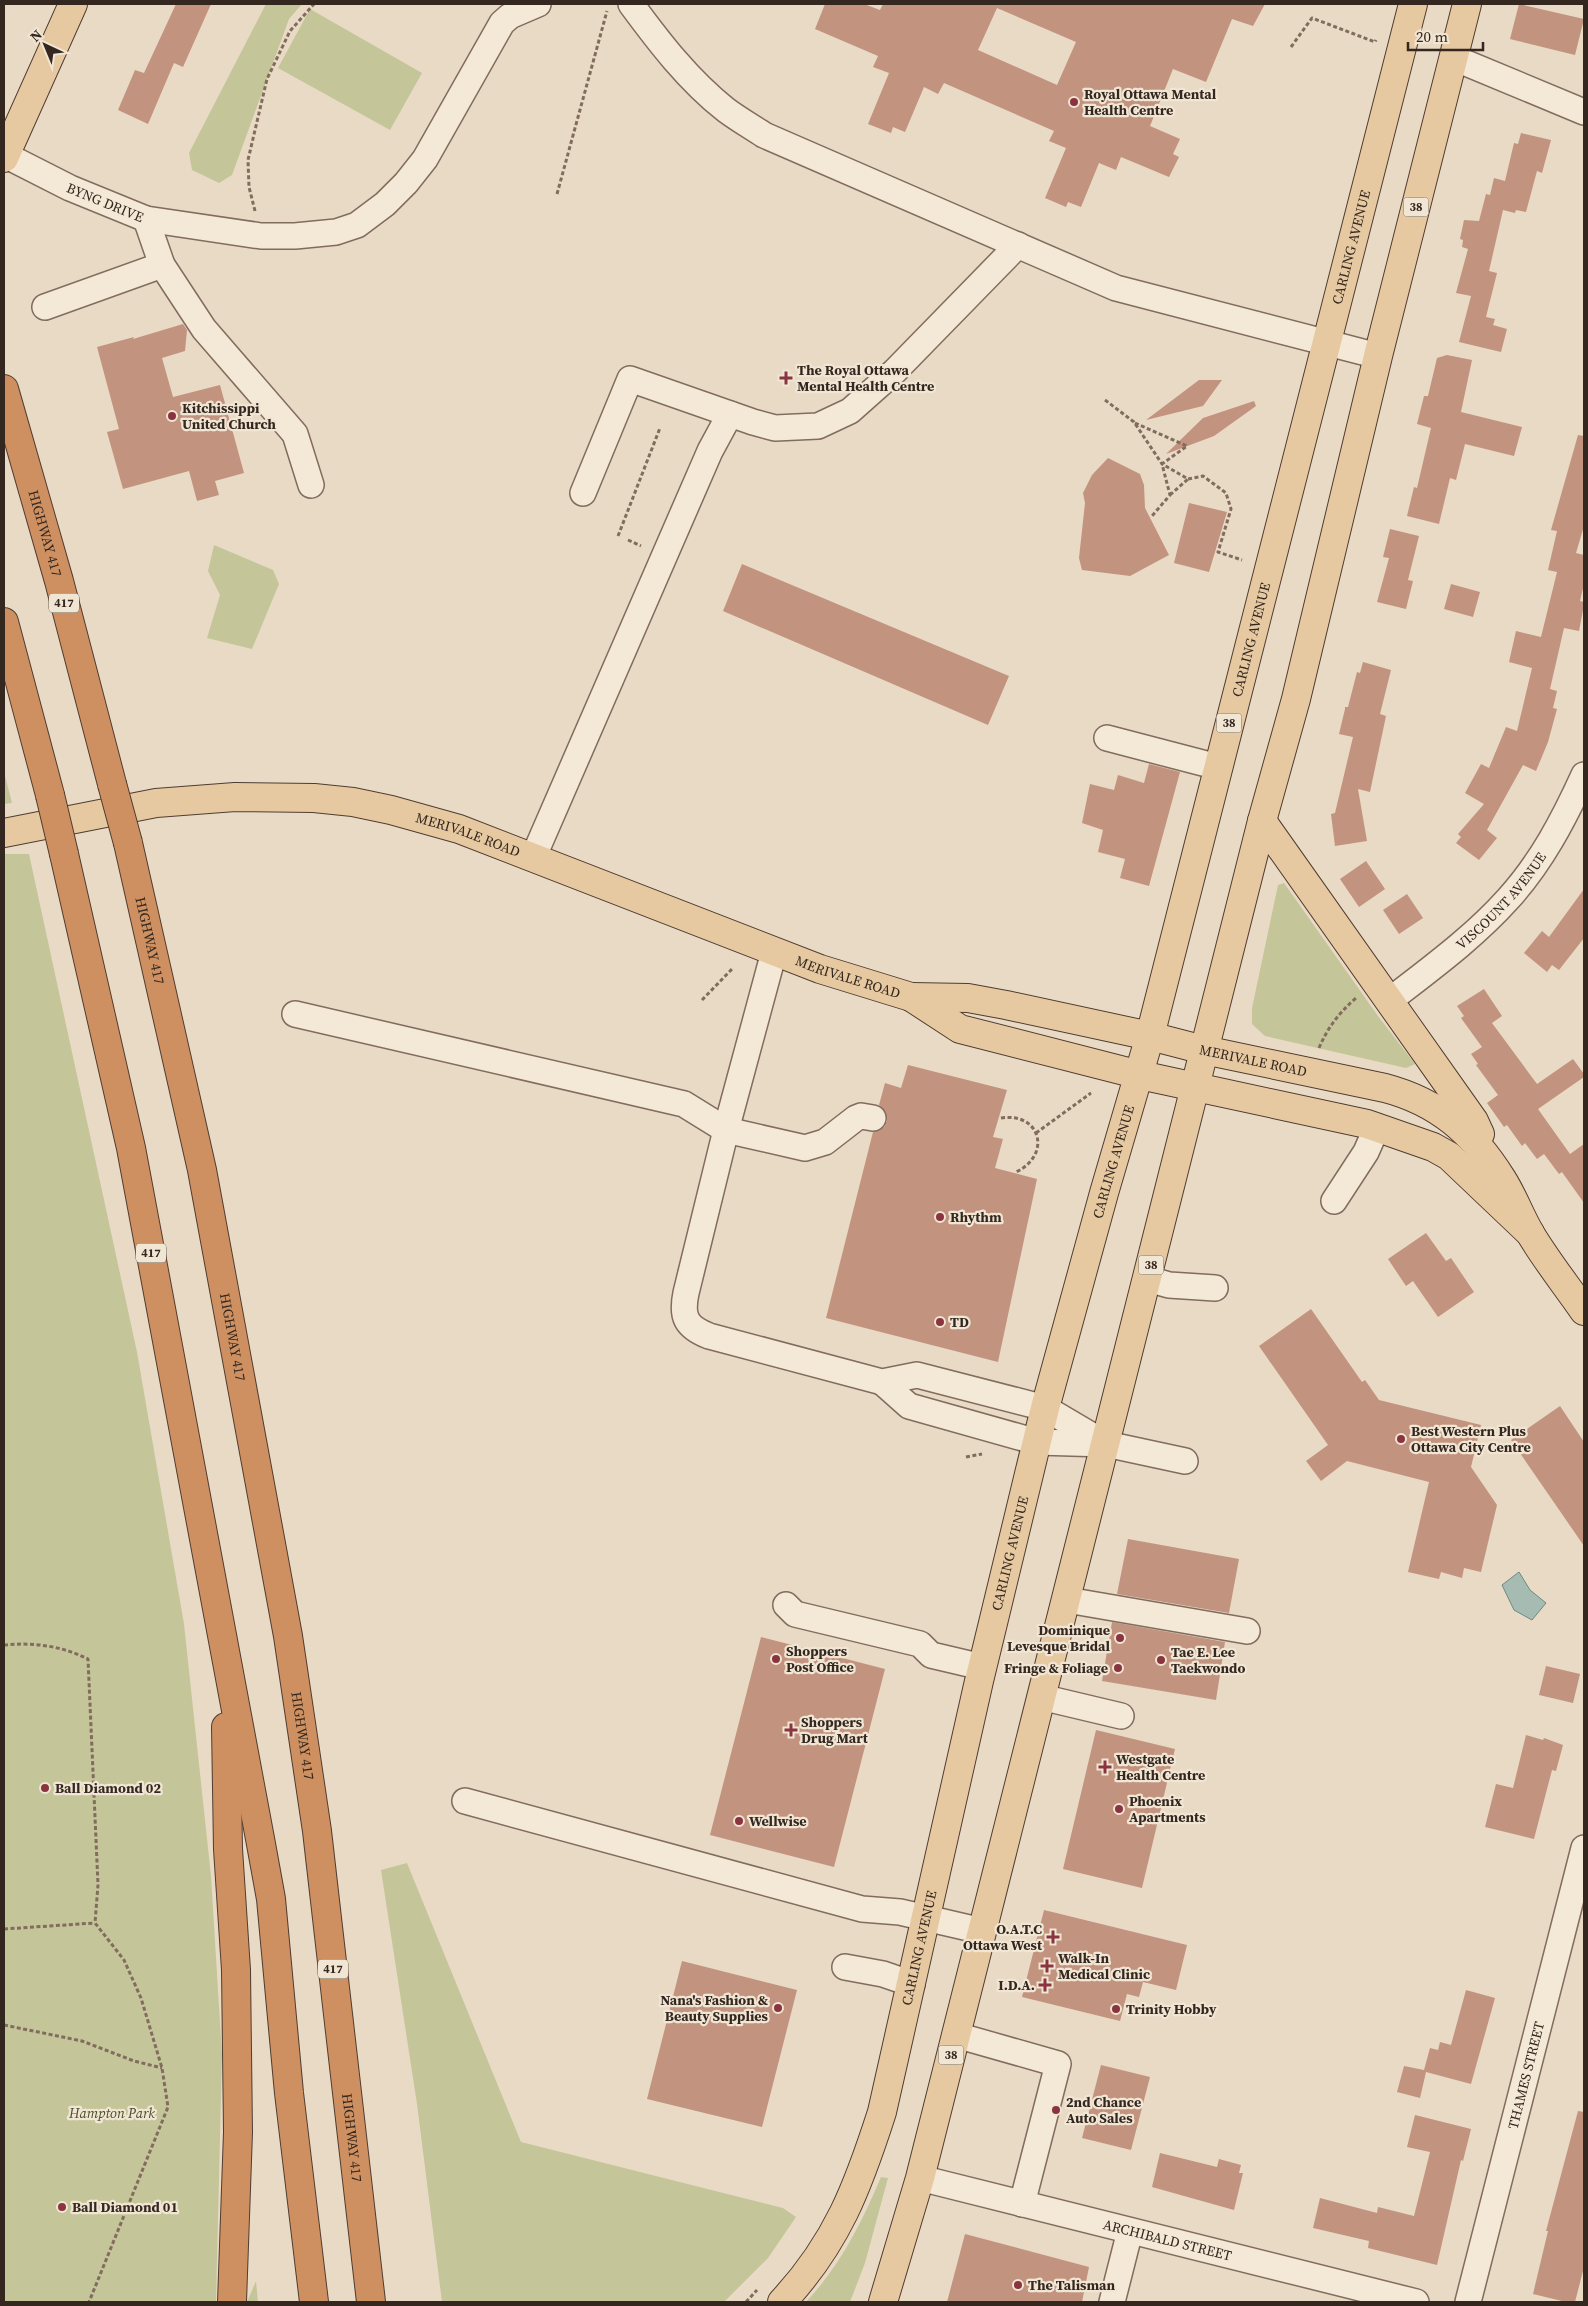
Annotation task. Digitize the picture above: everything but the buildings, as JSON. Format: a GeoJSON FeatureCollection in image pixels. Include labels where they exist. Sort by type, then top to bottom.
{"type":"FeatureCollection","features":[{"type":"Feature","properties":{"kind":"highway","name":"HIGHWAY 417"},"geometry":{"type":"LineString","coordinates":[[4,388],[59,581],[128,843],[202,1170],[288,1636],[317,1831],[371,2302]]}},
{"type":"Feature","properties":{"kind":"highway","name":"417"},"geometry":{"type":"LineString","coordinates":[[4,622],[50,795],[131,1148],[226,1655],[271,1899],[289,2093],[314,2302]]}},
{"type":"Feature","properties":{"kind":"highway"},"geometry":{"type":"LineString","coordinates":[[226,1655],[228,1848],[236,1970],[238,2132],[232,2302]]}},
{"type":"Feature","properties":{"kind":"main road"},"geometry":{"type":"LineString","coordinates":[[4,156],[73,4]]}},
{"type":"Feature","properties":{"kind":"main road","name":"CARLING AVENUE"},"geometry":{"type":"LineString","coordinates":[[782,2302],[814,2264],[847,2208],[862,2175],[882,2112],[982,1667],[1045,1408],[1104,1194],[1140,1075],[1325,342],[1413,4]]}},
{"type":"Feature","properties":{"kind":"main road","name":"38"},"geometry":{"type":"LineString","coordinates":[[883,2302],[920,2178],[1262,821],[1296,699],[1378,356],[1467,4]]}},
{"type":"Feature","properties":{"kind":"main road","name":"MERIVALE ROAD"},"geometry":{"type":"LineString","coordinates":[[4,833],[156,803],[234,797],[314,798],[353,802],[432,821],[830,973],[911,997],[968,998],[1150,1036],[1204,1050],[1407,1094],[1444,1113],[1468,1135],[1502,1178],[1530,1233],[1584,1311]]}},
{"type":"Feature","properties":{"kind":"main road"},"geometry":{"type":"LineString","coordinates":[[1262,821],[1474,1121],[1502,1178]]}},
{"type":"Feature","properties":{"kind":"main road","name":"MERIVALE ROAD"},"geometry":{"type":"LineString","coordinates":[[911,997],[960,1029],[1140,1075],[1376,1127],[1433,1147],[1449,1156],[1530,1233]]}},
{"type":"Feature","properties":{"kind":"street","name":"BYNG DRIVE"},"geometry":{"type":"LineString","coordinates":[[4,156],[70,188],[146,219],[261,236],[295,236],[336,232],[356,225],[385,204],[406,183],[425,159],[502,23],[510,16],[538,4]]}},
{"type":"Feature","properties":{"kind":"street"},"geometry":{"type":"LineString","coordinates":[[619,7],[659,42],[694,81],[726,110],[764,135],[1116,288],[1378,356]]}},
{"type":"Feature","properties":{"kind":"street"},"geometry":{"type":"LineString","coordinates":[[1454,58],[1584,112]]}},
{"type":"Feature","properties":{"kind":"street"},"geometry":{"type":"LineString","coordinates":[[146,219],[162,265],[204,329],[295,434],[311,485]]}},
{"type":"Feature","properties":{"kind":"street"},"geometry":{"type":"LineString","coordinates":[[582,492],[630,379],[730,414],[778,428],[818,426],[850,411],[895,370],[1018,246]]}},
{"type":"Feature","properties":{"kind":"street"},"geometry":{"type":"LineString","coordinates":[[45,307],[162,265]]}},
{"type":"Feature","properties":{"kind":"street"},"geometry":{"type":"LineString","coordinates":[[533,858],[710,451],[730,414]]}},
{"type":"Feature","properties":{"kind":"street"},"geometry":{"type":"LineString","coordinates":[[1107,738],[1218,767]]}},
{"type":"Feature","properties":{"kind":"street","name":"VISCOUNT AVENUE"},"geometry":{"type":"LineString","coordinates":[[1389,1001],[1458,947],[1509,898],[1554,835],[1584,775]]}},
{"type":"Feature","properties":{"kind":"street"},"geometry":{"type":"LineString","coordinates":[[774,952],[726,1130],[683,1307],[689,1324],[697,1331],[709,1336],[882,1382],[917,1375],[1045,1408],[1106,1444]]}},
{"type":"Feature","properties":{"kind":"street"},"geometry":{"type":"LineString","coordinates":[[295,1014],[684,1104],[726,1130],[806,1148],[825,1142],[856,1118],[861,1116],[873,1118]]}},
{"type":"Feature","properties":{"kind":"street"},"geometry":{"type":"LineString","coordinates":[[1334,1202],[1366,1152],[1376,1127]]}},
{"type":"Feature","properties":{"kind":"street"},"geometry":{"type":"LineString","coordinates":[[1148,1279],[1169,1284],[1215,1288]]}},
{"type":"Feature","properties":{"kind":"street"},"geometry":{"type":"LineString","coordinates":[[882,1382],[909,1406],[1037,1442],[1106,1444],[1185,1461]]}},
{"type":"Feature","properties":{"kind":"street"},"geometry":{"type":"LineString","coordinates":[[1066,1600],[1247,1631]]}},
{"type":"Feature","properties":{"kind":"street"},"geometry":{"type":"LineString","coordinates":[[786,1605],[795,1614],[920,1644],[931,1655],[982,1667]]}},
{"type":"Feature","properties":{"kind":"street"},"geometry":{"type":"LineString","coordinates":[[1042,1697],[1121,1716]]}},
{"type":"Feature","properties":{"kind":"street"},"geometry":{"type":"LineString","coordinates":[[465,1801],[862,1909],[900,1912],[982,1931]]}},
{"type":"Feature","properties":{"kind":"street","name":"THAMES STREET"},"geometry":{"type":"LineString","coordinates":[[1468,2302],[1584,1848]]}},
{"type":"Feature","properties":{"kind":"street"},"geometry":{"type":"LineString","coordinates":[[845,1967],[883,1974],[912,1984]]}},
{"type":"Feature","properties":{"kind":"street"},"geometry":{"type":"LineString","coordinates":[[956,2036],[1058,2064],[1022,2204]]}},
{"type":"Feature","properties":{"kind":"street","name":"ARCHIBALD STREET"},"geometry":{"type":"LineString","coordinates":[[920,2178],[1410,2301]]}},
{"type":"Feature","properties":{"kind":"street"},"geometry":{"type":"LineString","coordinates":[[1112,2302],[1130,2231]]}},
{"type":"Feature","properties":{"kind":"path"},"geometry":{"type":"LineString","coordinates":[[261,236],[249,187],[248,160],[267,79],[290,31],[314,4]]}},
{"type":"Feature","properties":{"kind":"path"},"geometry":{"type":"LineString","coordinates":[[557,194],[619,7]]}},
{"type":"Feature","properties":{"kind":"path"},"geometry":{"type":"LineString","coordinates":[[1291,46],[1312,18],[1375,42],[1378,34]]}},
{"type":"Feature","properties":{"kind":"path"},"geometry":{"type":"LineString","coordinates":[[1105,400],[1134,422],[1187,446],[1162,464]]}},
{"type":"Feature","properties":{"kind":"path"},"geometry":{"type":"LineString","coordinates":[[1134,422],[1162,464],[1170,495]]}},
{"type":"Feature","properties":{"kind":"path"},"geometry":{"type":"LineString","coordinates":[[618,536],[660,428]]}},
{"type":"Feature","properties":{"kind":"path"},"geometry":{"type":"LineString","coordinates":[[1162,464],[1188,479]]}},
{"type":"Feature","properties":{"kind":"path"},"geometry":{"type":"LineString","coordinates":[[1152,516],[1170,495],[1188,479],[1203,476],[1226,493],[1230,509],[1218,552],[1242,560]]}},
{"type":"Feature","properties":{"kind":"path"},"geometry":{"type":"LineString","coordinates":[[702,1000],[732,970]]}},
{"type":"Feature","properties":{"kind":"path"},"geometry":{"type":"LineString","coordinates":[[1316,1053],[1326,1031],[1338,1014],[1358,996]]}},
{"type":"Feature","properties":{"kind":"path"},"geometry":{"type":"LineString","coordinates":[[1036,1133],[1091,1093]]}},
{"type":"Feature","properties":{"kind":"path"},"geometry":{"type":"LineString","coordinates":[[1001,1118],[1015,1117],[1024,1120],[1031,1125],[1036,1133],[1038,1142],[1034,1159],[1028,1166],[1016,1172]]}},
{"type":"Feature","properties":{"kind":"path"},"geometry":{"type":"LineString","coordinates":[[4,1645],[27,1644],[66,1649],[88,1659],[98,1885],[95,1924],[113,1944],[133,1978],[162,2068],[168,2106],[89,2302]]}},
{"type":"Feature","properties":{"kind":"path"},"geometry":{"type":"LineString","coordinates":[[4,1929],[95,1924]]}},
{"type":"Feature","properties":{"kind":"path"},"geometry":{"type":"LineString","coordinates":[[4,2025],[82,2041],[134,2061],[162,2068]]}},
{"type":"Feature","properties":{"kind":"green space"},"geometry":{"type":"Polygon","coordinates":[[[266,4],[302,4],[289,19],[232,175],[219,183],[192,170],[189,153],[266,4]]]}},
{"type":"Feature","properties":{"kind":"green space"},"geometry":{"type":"Polygon","coordinates":[[[310,9],[422,73],[390,130],[278,68],[310,9]]]}},
{"type":"Feature","properties":{"kind":"green space"},"geometry":{"type":"Polygon","coordinates":[[[214,545],[273,570],[279,584],[252,649],[207,638],[220,595],[208,571],[214,545]]]}},
{"type":"Feature","properties":{"kind":"green space"},"geometry":{"type":"Polygon","coordinates":[[[4,772],[12,803],[4,804],[4,772]]]}},
{"type":"Feature","properties":{"kind":"green space","name":"Hampton Park"},"geometry":{"type":"Polygon","coordinates":[[[4,854],[29,854],[137,1352],[184,1624],[211,1876],[222,2055],[216,2302],[4,2302],[4,854]]]}},
{"type":"Feature","properties":{"kind":"green space"},"geometry":{"type":"Polygon","coordinates":[[[1284,883],[1378,1016],[1415,1064],[1406,1068],[1265,1036],[1252,1024],[1252,1008],[1278,885],[1284,883]]]}},
{"type":"Feature","properties":{"kind":"green space"},"geometry":{"type":"Polygon","coordinates":[[[407,1863],[521,2142],[783,2208],[796,2217],[768,2258],[724,2302],[442,2302],[417,2104],[381,1870],[407,1863]]]}},
{"type":"Feature","properties":{"kind":"green space"},"geometry":{"type":"Polygon","coordinates":[[[881,2177],[888,2178],[865,2263],[850,2302],[806,2302],[829,2274],[849,2243],[881,2177]]]}},
{"type":"Feature","properties":{"kind":"green space"},"geometry":{"type":"Polygon","coordinates":[[[256,2281],[258,2302],[247,2302],[256,2281]]]}},
{"type":"Feature","properties":{"kind":"shaded area"},"geometry":{"type":"Polygon","coordinates":[[[1519,1572],[1530,1590],[1546,1603],[1532,1620],[1514,1610],[1502,1585],[1519,1572]]]}},
{"type":"Feature","properties":{"kind":"place","name":"Royal Ottawa Mental Health Centre"},"geometry":{"type":"Point","coordinates":[1074,102]}},
{"type":"Feature","properties":{"kind":"place","name":"The Royal Ottawa Mental Health Centre"},"geometry":{"type":"Point","coordinates":[786,378]}},
{"type":"Feature","properties":{"kind":"place","name":"Kitchissippi United Church"},"geometry":{"type":"Point","coordinates":[172,416]}},
{"type":"Feature","properties":{"kind":"place","name":"Rhythm"},"geometry":{"type":"Point","coordinates":[940,1217]}},
{"type":"Feature","properties":{"kind":"place","name":"TD"},"geometry":{"type":"Point","coordinates":[940,1322]}},
{"type":"Feature","properties":{"kind":"place","name":"Best Western Plus Ottawa City Centre"},"geometry":{"type":"Point","coordinates":[1401,1439]}},
{"type":"Feature","properties":{"kind":"place","name":"Dominique Levesque Bridal"},"geometry":{"type":"Point","coordinates":[1120,1638]}},
{"type":"Feature","properties":{"kind":"place","name":"Shoppers Post Office"},"geometry":{"type":"Point","coordinates":[776,1659]}},
{"type":"Feature","properties":{"kind":"place","name":"Tae E. Lee Taekwondo"},"geometry":{"type":"Point","coordinates":[1161,1660]}},
{"type":"Feature","properties":{"kind":"place","name":"Fringe & Foliage"},"geometry":{"type":"Point","coordinates":[1118,1668]}},
{"type":"Feature","properties":{"kind":"place","name":"Shoppers Drug Mart"},"geometry":{"type":"Point","coordinates":[791,1730]}},
{"type":"Feature","properties":{"kind":"place","name":"Westgate Health Centre"},"geometry":{"type":"Point","coordinates":[1105,1767]}},
{"type":"Feature","properties":{"kind":"place","name":"Ball Diamond 02"},"geometry":{"type":"Point","coordinates":[45,1788]}},
{"type":"Feature","properties":{"kind":"place","name":"Phoenix Apartments"},"geometry":{"type":"Point","coordinates":[1119,1809]}},
{"type":"Feature","properties":{"kind":"place","name":"Wellwise"},"geometry":{"type":"Point","coordinates":[739,1821]}},
{"type":"Feature","properties":{"kind":"place","name":"O.A.T.C Ottawa West"},"geometry":{"type":"Point","coordinates":[1053,1937]}},
{"type":"Feature","properties":{"kind":"place","name":"Walk-In Medical Clinic"},"geometry":{"type":"Point","coordinates":[1047,1966]}},
{"type":"Feature","properties":{"kind":"place","name":"I.D.A."},"geometry":{"type":"Point","coordinates":[1045,1985]}},
{"type":"Feature","properties":{"kind":"place","name":"Nana's Fashion & Beauty Supplies"},"geometry":{"type":"Point","coordinates":[778,2008]}},
{"type":"Feature","properties":{"kind":"place","name":"Trinity Hobby"},"geometry":{"type":"Point","coordinates":[1116,2009]}},
{"type":"Feature","properties":{"kind":"place","name":"2nd Chance Auto Sales"},"geometry":{"type":"Point","coordinates":[1056,2110]}},
{"type":"Feature","properties":{"kind":"place","name":"Ball Diamond 01"},"geometry":{"type":"Point","coordinates":[62,2207]}},
{"type":"Feature","properties":{"kind":"place","name":"The Talisman"},"geometry":{"type":"Point","coordinates":[1018,2285]}}]}
